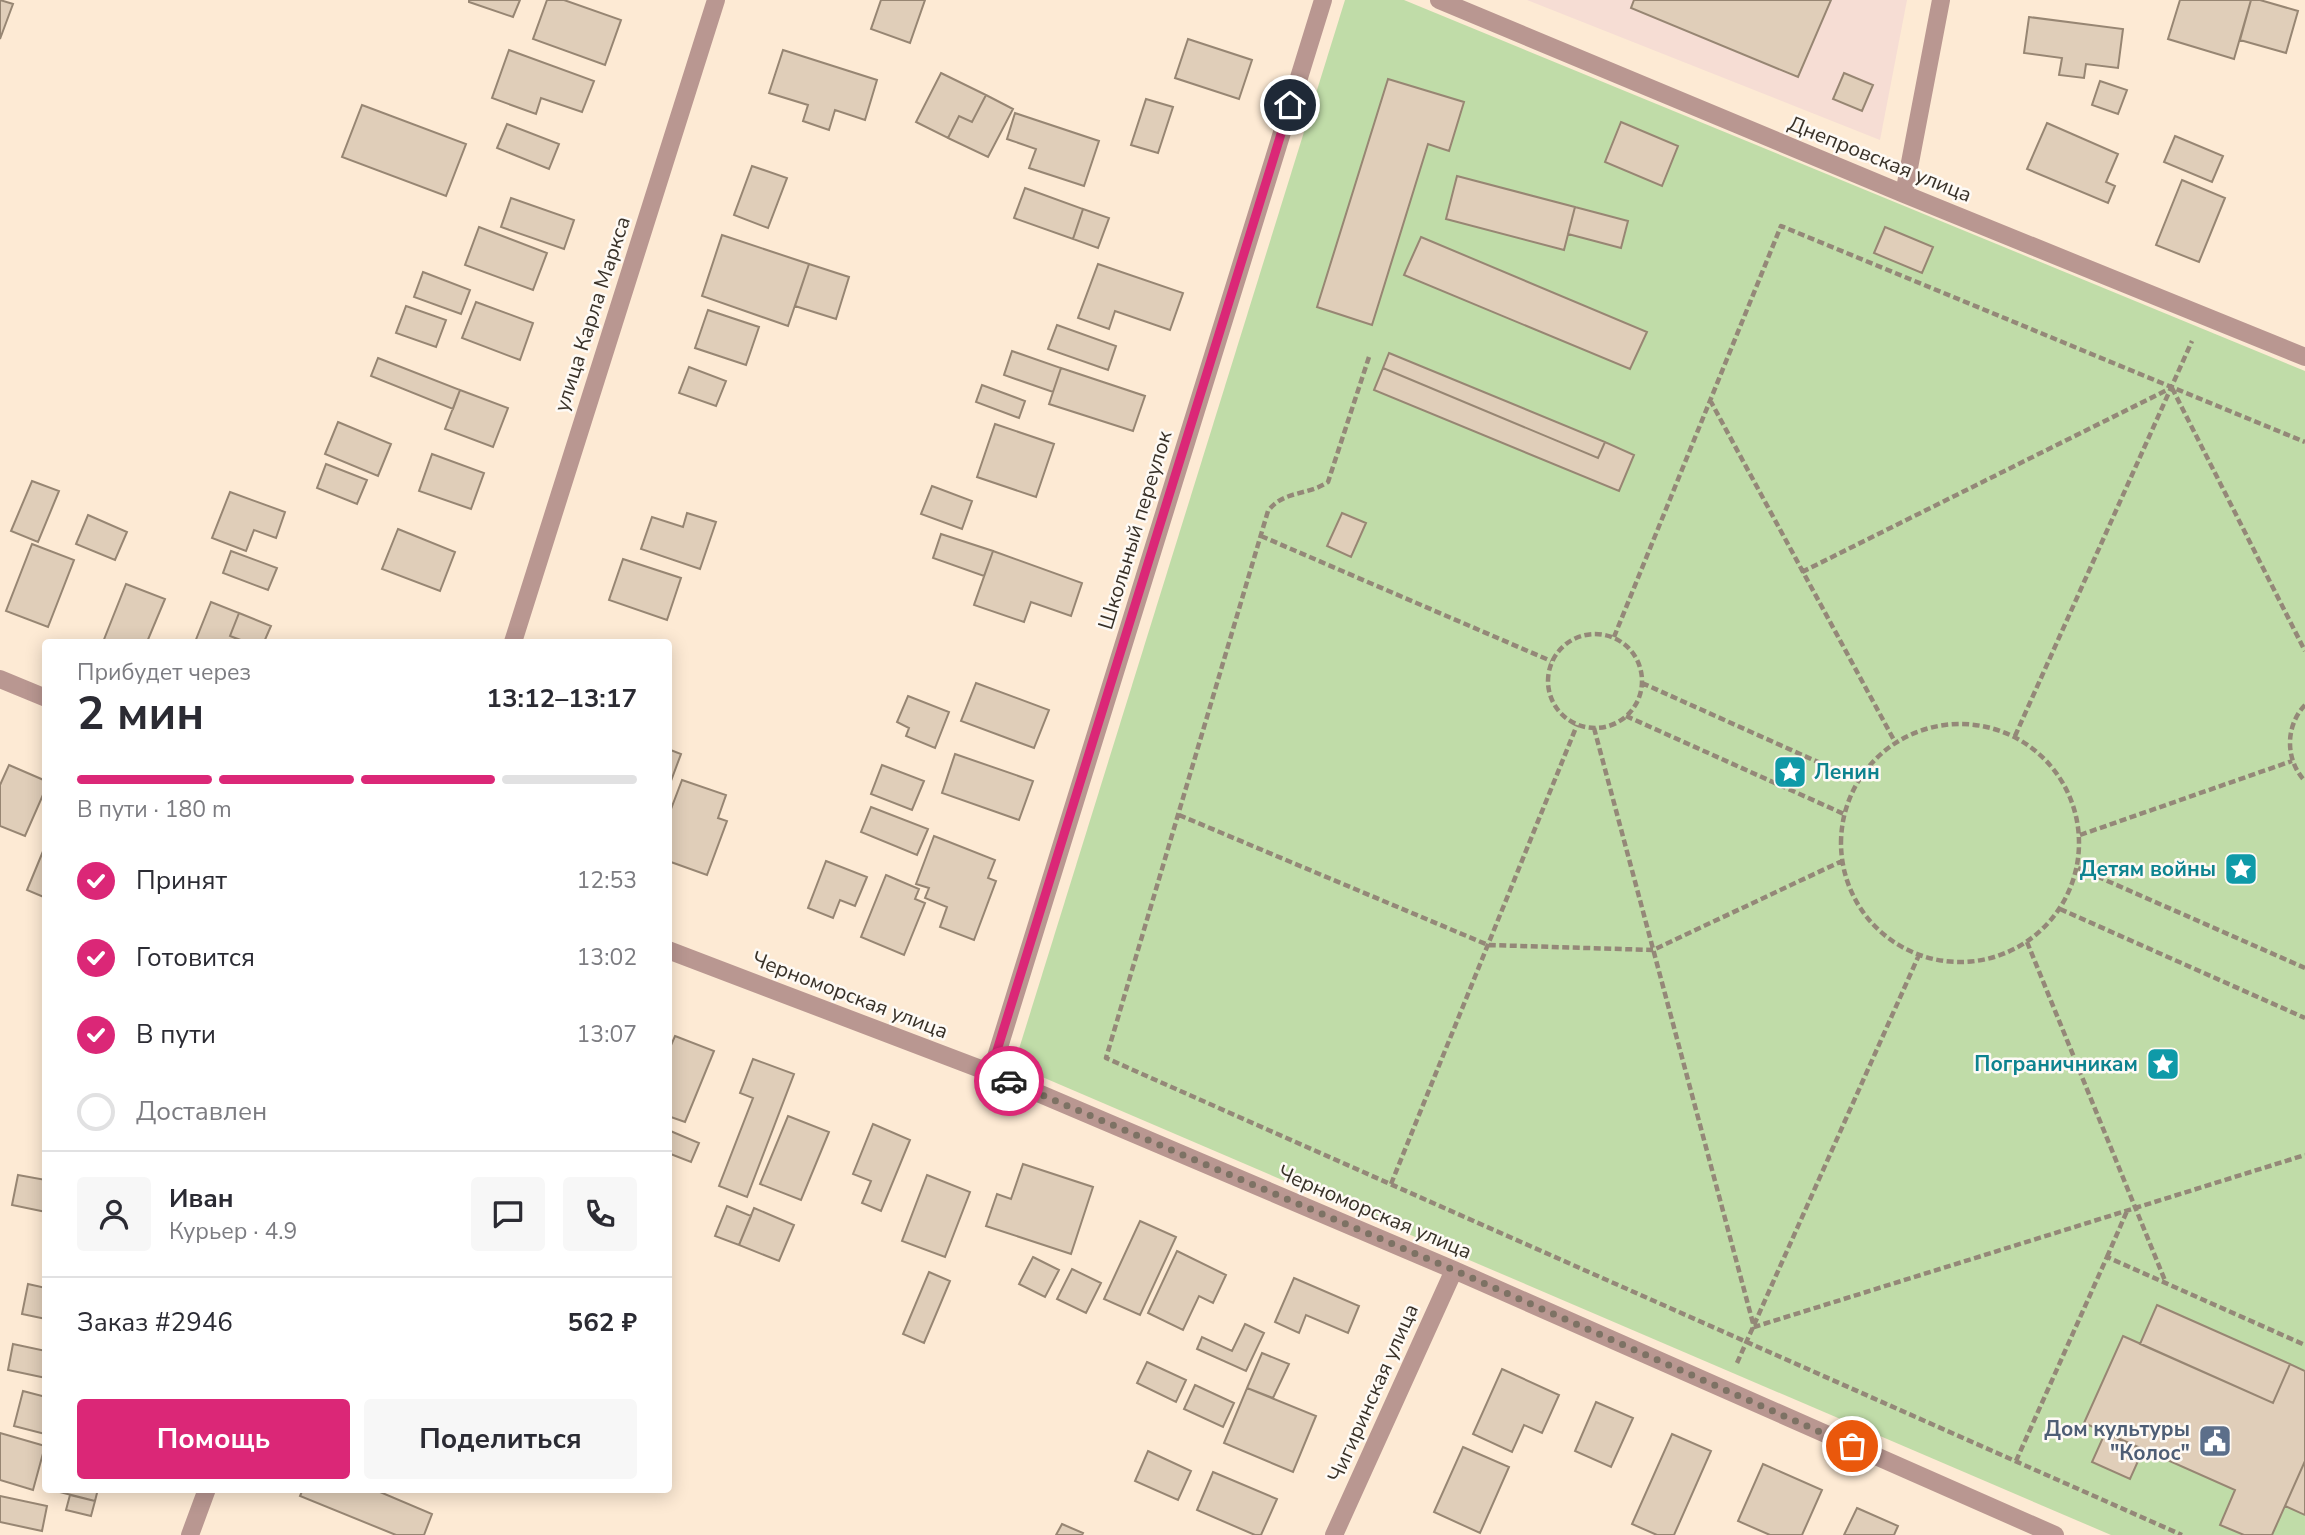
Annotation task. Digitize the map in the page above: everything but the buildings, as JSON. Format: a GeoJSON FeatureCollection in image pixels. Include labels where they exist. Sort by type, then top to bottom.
{"type":"FeatureCollection","features":[{"type":"Feature","properties":{"kind":"street","name":"улица Карла Маркса"},"geometry":{"type":"LineString","coordinates":[[514,639],[716,0]]}},
{"type":"Feature","properties":{"kind":"street","name":"Школьный переулок"},"geometry":{"type":"LineString","coordinates":[[990,1073],[1323,0]]}},
{"type":"Feature","properties":{"kind":"street","name":"Днепровская улица"},"geometry":{"type":"LineString","coordinates":[[1440,0],[1904,194],[2305,357]]}},
{"type":"Feature","properties":{"kind":"street"},"geometry":{"type":"LineString","coordinates":[[1904,194],[1941,0]]}},
{"type":"Feature","properties":{"kind":"street"},"geometry":{"type":"LineString","coordinates":[[0,679],[42,696]]}},
{"type":"Feature","properties":{"kind":"street","name":"Черноморская улица"},"geometry":{"type":"LineString","coordinates":[[672,952],[990,1073],[1454,1270],[2055,1535]]}},
{"type":"Feature","properties":{"kind":"street","name":"Чигиринская улица"},"geometry":{"type":"LineString","coordinates":[[1334,1535],[1454,1270]]}},
{"type":"Feature","properties":{"kind":"street"},"geometry":{"type":"LineString","coordinates":[[190,1535],[206,1493]]}},
{"type":"Feature","properties":{"kind":"path"},"geometry":{"type":"LineString","coordinates":[[1614,637],[1780,226],[2305,442]]}},
{"type":"Feature","properties":{"kind":"path"},"geometry":{"type":"LineString","coordinates":[[2015,736],[2203,316]]}},
{"type":"Feature","properties":{"kind":"path"},"geometry":{"type":"LineString","coordinates":[[1369,358],[1328,482],[1317,489],[1287,496],[1276,502],[1268,511],[1106,1058],[2182,1535]]}},
{"type":"Feature","properties":{"kind":"path"},"geometry":{"type":"LineString","coordinates":[[1802,572],[2172,388]]}},
{"type":"Feature","properties":{"kind":"path"},"geometry":{"type":"LineString","coordinates":[[2172,388],[2305,652]]}},
{"type":"Feature","properties":{"kind":"path"},"geometry":{"type":"LineString","coordinates":[[1710,400],[1895,742]]}},
{"type":"Feature","properties":{"kind":"path"},"geometry":{"type":"LineString","coordinates":[[1261,536],[1551,662]]}},
{"type":"Feature","properties":{"kind":"path"},"geometry":{"type":"LineString","coordinates":[[1595,633],[1614,637],[1629,648],[1639,664],[1642,683],[1636,705],[1626,716],[1611,725],[1594,728],[1577,725],[1563,716],[1552,703],[1547,678],[1551,662],[1561,646],[1577,636],[1595,633]]}},
{"type":"Feature","properties":{"kind":"path"},"geometry":{"type":"LineString","coordinates":[[1642,683],[1858,780]]}},
{"type":"Feature","properties":{"kind":"path"},"geometry":{"type":"LineString","coordinates":[[2305,705],[2292,727],[2289,744],[2292,761],[2305,781]]}},
{"type":"Feature","properties":{"kind":"path"},"geometry":{"type":"LineString","coordinates":[[1626,716],[1844,814]]}},
{"type":"Feature","properties":{"kind":"path"},"geometry":{"type":"LineString","coordinates":[[1954,723],[1985,726],[2015,736],[2040,754],[2061,777],[2074,805],[2080,835],[2078,868],[2074,882],[2060,909],[2046,927],[2027,942],[2002,955],[1975,961],[1946,962],[1919,955],[1876,928],[1860,908],[1849,886],[1842,861],[1840,837],[1850,796],[1874,759],[1895,742],[1923,729],[1954,723]]}},
{"type":"Feature","properties":{"kind":"path"},"geometry":{"type":"LineString","coordinates":[[1391,1184],[1577,725]]}},
{"type":"Feature","properties":{"kind":"path"},"geometry":{"type":"LineString","coordinates":[[1594,728],[1754,1327]]}},
{"type":"Feature","properties":{"kind":"path"},"geometry":{"type":"LineString","coordinates":[[2080,835],[2292,761]]}},
{"type":"Feature","properties":{"kind":"path"},"geometry":{"type":"LineString","coordinates":[[1179,814],[1488,945],[1653,950],[1842,861]]}},
{"type":"Feature","properties":{"kind":"path"},"geometry":{"type":"LineString","coordinates":[[2078,868],[2305,968]]}},
{"type":"Feature","properties":{"kind":"path"},"geometry":{"type":"LineString","coordinates":[[2060,909],[2305,1018]]}},
{"type":"Feature","properties":{"kind":"path"},"geometry":{"type":"LineString","coordinates":[[2027,942],[2167,1284]]}},
{"type":"Feature","properties":{"kind":"path"},"geometry":{"type":"LineString","coordinates":[[1747,1342],[1919,955]]}},
{"type":"Feature","properties":{"kind":"path"},"geometry":{"type":"LineString","coordinates":[[1754,1327],[2305,1155]]}},
{"type":"Feature","properties":{"kind":"path"},"geometry":{"type":"LineString","coordinates":[[2016,1461],[2127,1211]]}},
{"type":"Feature","properties":{"kind":"path"},"geometry":{"type":"LineString","coordinates":[[2107,1257],[2305,1345]]}},
{"type":"Feature","properties":{"kind":"shaded area"},"geometry":{"type":"Polygon","coordinates":[[[1527,0],[1907,0],[1880,140],[1527,0]]]}},
{"type":"Feature","properties":{"kind":"green space"},"geometry":{"type":"Polygon","coordinates":[[[1345,0],[1404,0],[2305,371],[2305,1535],[2111,1535],[1014,1065],[1345,0]]]}},
{"type":"Feature","properties":{"kind":"way so far"},"geometry":{"type":"LineString","coordinates":[[1009,1081],[1454,1270],[1852,1446]]}},
{"type":"Feature","properties":{"kind":"place","name":"Ленин"},"geometry":{"type":"Point","coordinates":[1790,772]}},
{"type":"Feature","properties":{"kind":"place","name":"Детям войны"},"geometry":{"type":"Point","coordinates":[2241,869]}},
{"type":"Feature","properties":{"kind":"place","name":"Пограничникам"},"geometry":{"type":"Point","coordinates":[2163,1064]}},
{"type":"Feature","properties":{"kind":"place","name":"Дом культуры \"Колос\""},"geometry":{"type":"Point","coordinates":[2215,1441]}},
{"type":"Feature","properties":{"kind":"route"},"geometry":{"type":"LineString","coordinates":[[1009,1081],[990,1073],[1290,105]]}}]}
